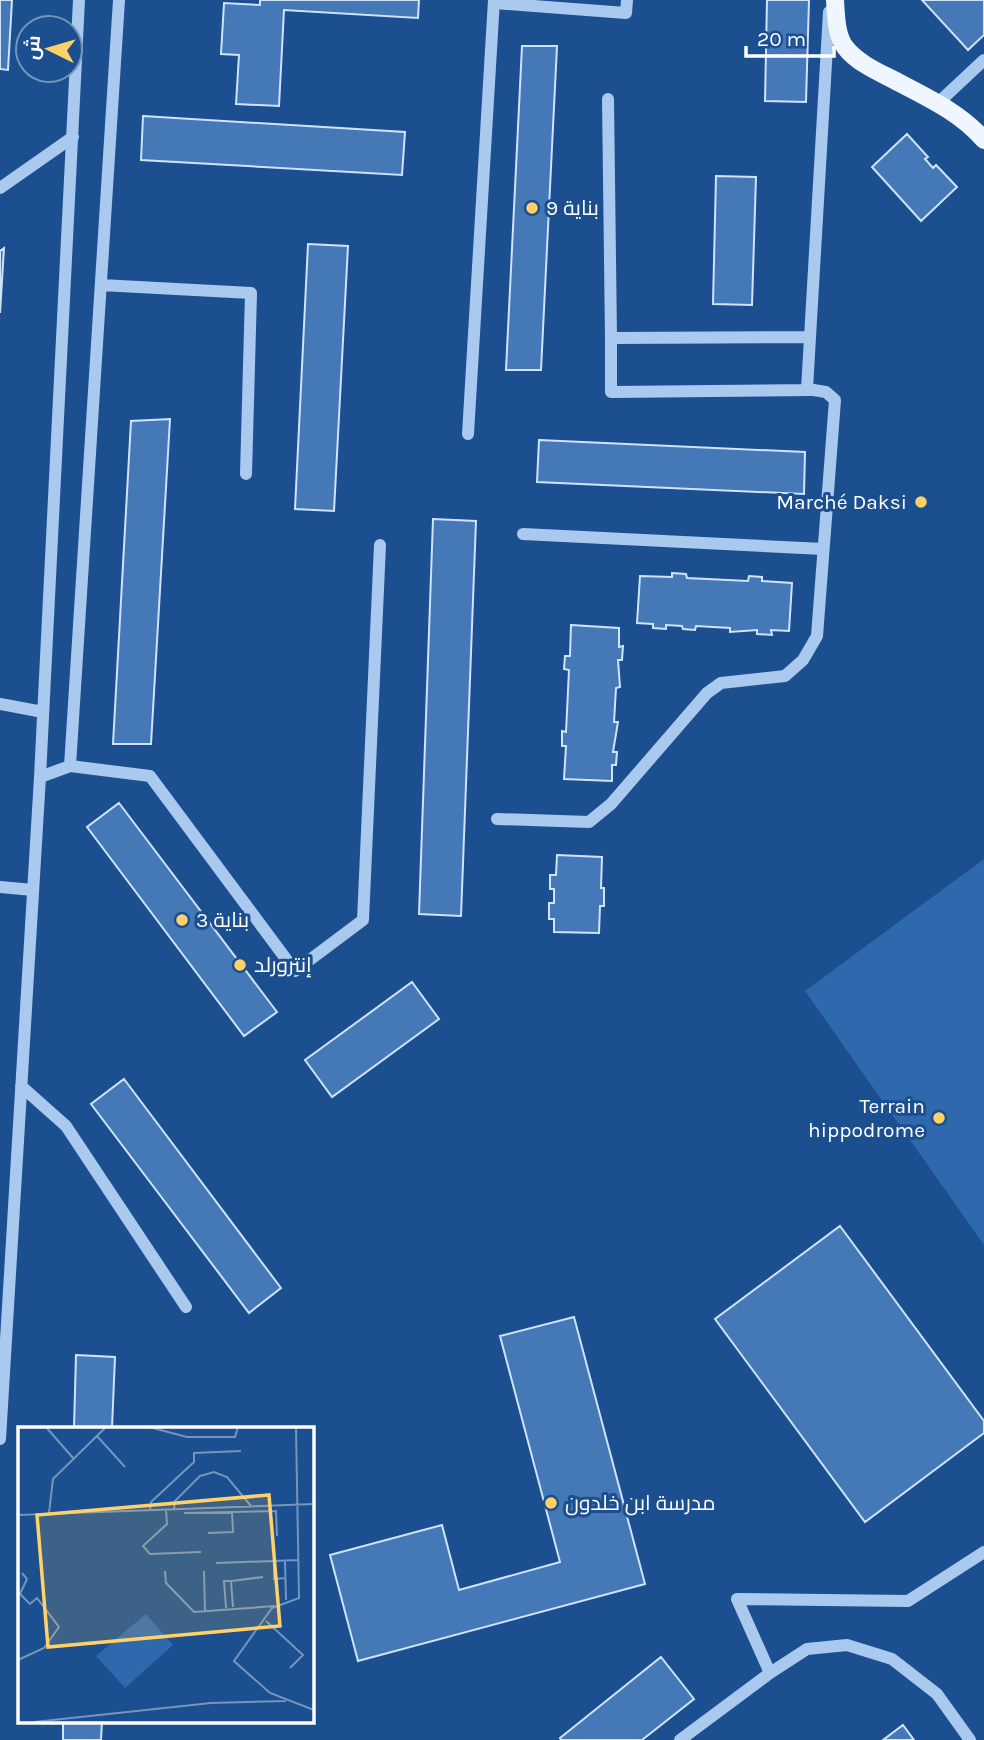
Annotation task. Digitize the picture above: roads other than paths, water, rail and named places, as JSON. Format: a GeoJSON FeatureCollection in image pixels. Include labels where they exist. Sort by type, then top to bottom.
{"type":"FeatureCollection","features":[{"type":"Feature","properties":{"kind":"main road"},"geometry":{"type":"LineString","coordinates":[[832,0],[836,23],[845,47],[871,68],[938,103],[972,126],[984,140]]}},
{"type":"Feature","properties":{"kind":"street"},"geometry":{"type":"LineString","coordinates":[[0,1439],[40,777],[79,0]]}},
{"type":"Feature","properties":{"kind":"street"},"geometry":{"type":"LineString","coordinates":[[70,765],[119,0]]}},
{"type":"Feature","properties":{"kind":"street"},"geometry":{"type":"LineString","coordinates":[[468,434],[494,1],[626,13],[626,0]]}},
{"type":"Feature","properties":{"kind":"street"},"geometry":{"type":"LineString","coordinates":[[811,390],[807,389],[832,0]]}},
{"type":"Feature","properties":{"kind":"street"},"geometry":{"type":"LineString","coordinates":[[938,103],[984,60]]}},
{"type":"Feature","properties":{"kind":"street"},"geometry":{"type":"LineString","coordinates":[[497,819],[589,822],[611,804],[706,693],[721,683],[785,676],[803,660],[817,636],[835,400],[826,391],[811,390],[611,392],[608,99]]}},
{"type":"Feature","properties":{"kind":"street"},"geometry":{"type":"LineString","coordinates":[[0,188],[73,137]]}},
{"type":"Feature","properties":{"kind":"street"},"geometry":{"type":"LineString","coordinates":[[101,285],[251,293],[246,474]]}},
{"type":"Feature","properties":{"kind":"street"},"geometry":{"type":"LineString","coordinates":[[611,338],[810,337]]}},
{"type":"Feature","properties":{"kind":"street"},"geometry":{"type":"LineString","coordinates":[[523,534],[823,549]]}},
{"type":"Feature","properties":{"kind":"street"},"geometry":{"type":"LineString","coordinates":[[40,777],[70,765],[150,776],[295,971],[363,920],[380,545]]}},
{"type":"Feature","properties":{"kind":"street"},"geometry":{"type":"LineString","coordinates":[[0,704],[43,712]]}},
{"type":"Feature","properties":{"kind":"street"},"geometry":{"type":"LineString","coordinates":[[0,887],[33,890]]}},
{"type":"Feature","properties":{"kind":"street"},"geometry":{"type":"LineString","coordinates":[[21,1086],[66,1126],[186,1307]]}},
{"type":"Feature","properties":{"kind":"street"},"geometry":{"type":"LineString","coordinates":[[770,1673],[737,1600],[908,1601],[984,1552]]}},
{"type":"Feature","properties":{"kind":"street"},"geometry":{"type":"LineString","coordinates":[[680,1740],[807,1649],[847,1645],[892,1659],[937,1694],[970,1740]]}},
{"type":"Feature","properties":{"kind":"place","name":"بناية 9"},"geometry":{"type":"Point","coordinates":[532,208]}},
{"type":"Feature","properties":{"kind":"place","name":"Marché Daksi"},"geometry":{"type":"Point","coordinates":[921,502]}},
{"type":"Feature","properties":{"kind":"place","name":"بناية 3"},"geometry":{"type":"Point","coordinates":[182,920]}},
{"type":"Feature","properties":{"kind":"place","name":"إنترورلد"},"geometry":{"type":"Point","coordinates":[240,965]}},
{"type":"Feature","properties":{"kind":"place","name":"Terrain hippodrome"},"geometry":{"type":"Point","coordinates":[939,1118]}},
{"type":"Feature","properties":{"kind":"place","name":"مدرسة ابن خلدون"},"geometry":{"type":"Point","coordinates":[551,1503]}}]}
